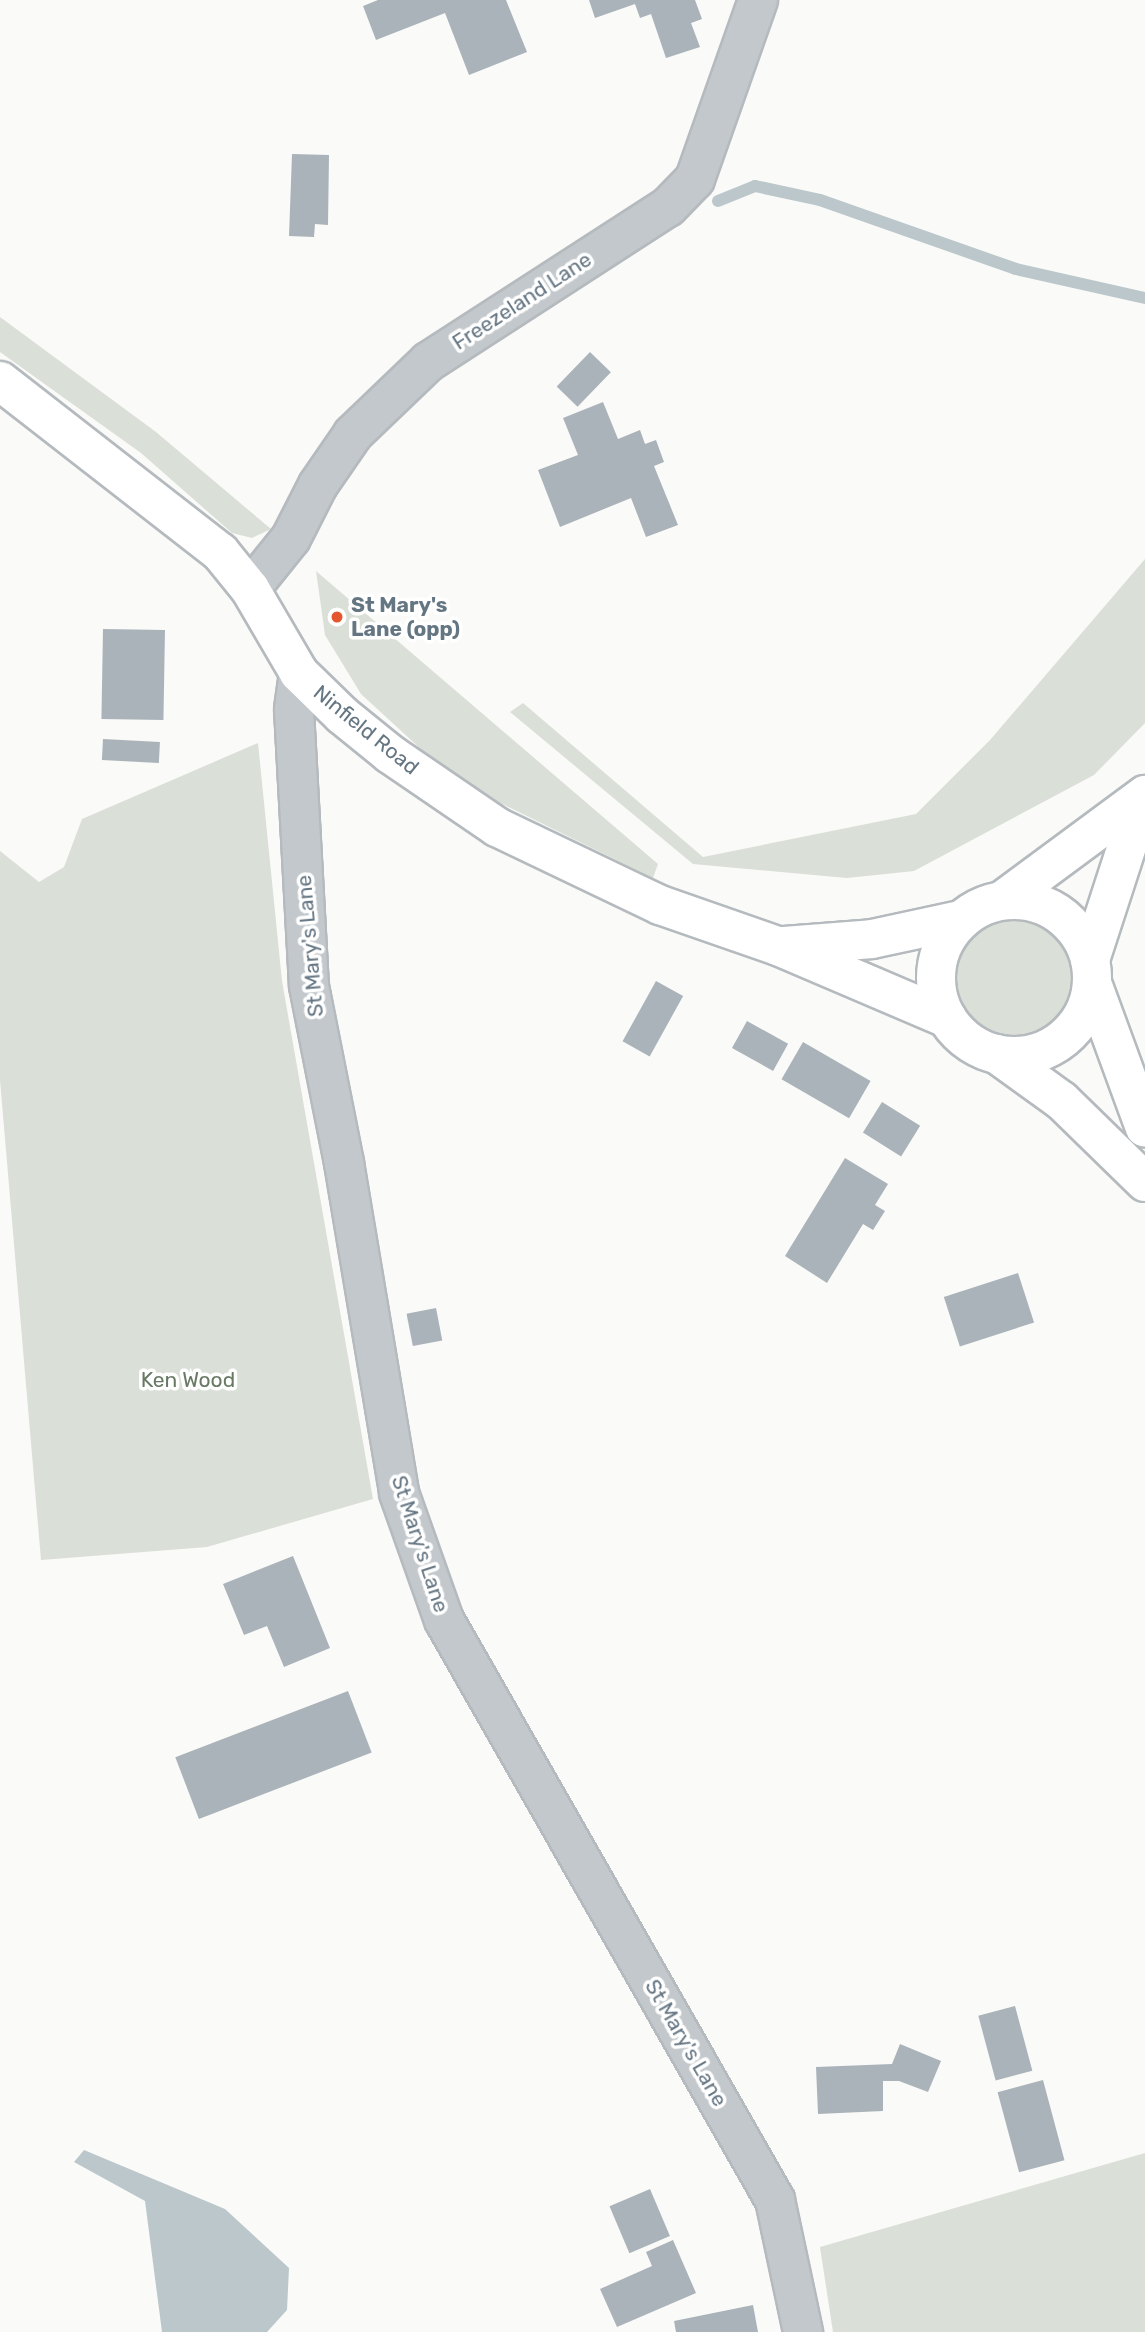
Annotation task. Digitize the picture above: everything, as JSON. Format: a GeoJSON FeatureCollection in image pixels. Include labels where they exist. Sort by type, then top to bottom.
{"type":"FeatureCollection","features":[{"type":"Feature","properties":{"kind":"main road","name":"Ninfield Road"},"geometry":{"type":"LineString","coordinates":[[0,381],[210,544],[250,589],[299,673],[390,754],[497,827],[660,905],[778,947],[947,1018]]}},
{"type":"Feature","properties":{"kind":"main road"},"geometry":{"type":"LineString","coordinates":[[1143,797],[1077,1025],[1061,1040],[1019,1056],[997,1054],[975,1046],[947,1018],[935,979],[938,960],[961,920],[1003,900],[1143,797]]}},
{"type":"Feature","properties":{"kind":"main road"},"geometry":{"type":"LineString","coordinates":[[1003,900],[1026,900],[1068,920],[1091,972],[1145,1128]]}},
{"type":"Feature","properties":{"kind":"main road","name":"Ninfield Road"},"geometry":{"type":"LineString","coordinates":[[778,947],[872,939],[961,920]]}},
{"type":"Feature","properties":{"kind":"main road"},"geometry":{"type":"LineString","coordinates":[[997,1054],[1062,1101],[1145,1182]]}},
{"type":"Feature","properties":{"kind":"street","name":"Freezeland Lane"},"geometry":{"type":"LineString","coordinates":[[250,589],[290,538],[318,485],[353,434],[428,362],[668,207],[695,179],[758,0]]}},
{"type":"Feature","properties":{"kind":"street","name":"St Mary's Lane"},"geometry":{"type":"LineString","coordinates":[[299,673],[294,710],[309,986],[347,1177],[399,1493],[444,1620],[775,2200],[803,2332]]}},
{"type":"Feature","properties":{"kind":"green space"},"geometry":{"type":"Polygon","coordinates":[[[0,317],[156,432],[271,529],[252,538],[232,533],[141,453],[0,352],[0,317]]]}},
{"type":"Feature","properties":{"kind":"green space"},"geometry":{"type":"Polygon","coordinates":[[[1145,559],[1145,723],[1094,775],[914,871],[847,878],[693,864],[510,712],[523,703],[703,857],[916,814],[990,740],[1145,559]]]}},
{"type":"Feature","properties":{"kind":"green space"},"geometry":{"type":"Polygon","coordinates":[[[316,571],[658,864],[653,878],[494,800],[423,751],[361,694],[325,635],[316,571]]]}},
{"type":"Feature","properties":{"kind":"green space","name":"Ken Wood"},"geometry":{"type":"Polygon","coordinates":[[[258,743],[282,981],[373,1499],[207,1547],[41,1560],[0,1080],[0,851],[39,882],[64,867],[82,819],[258,743]]]}},
{"type":"Feature","properties":{"kind":"green space"},"geometry":{"type":"Polygon","coordinates":[[[1013,920],[1035,925],[1055,937],[1067,957],[1072,979],[1067,1001],[1055,1021],[1035,1033],[1013,1038],[991,1033],[971,1021],[959,1001],[954,979],[959,957],[971,937],[991,925],[1013,920]]]}},
{"type":"Feature","properties":{"kind":"green space"},"geometry":{"type":"Polygon","coordinates":[[[1145,2153],[1145,2332],[833,2332],[820,2247],[1145,2153]]]}},
{"type":"Feature","properties":{"kind":"shaded area"},"geometry":{"type":"Polygon","coordinates":[[[84,2150],[225,2209],[289,2268],[287,2310],[267,2332],[162,2332],[145,2201],[74,2162],[84,2150]]]}},
{"type":"Feature","properties":{"kind":"building"},"geometry":{"type":"Polygon","coordinates":[[[378,0],[506,0],[527,52],[469,75],[445,13],[376,40],[363,6],[378,0]]]}},
{"type":"Feature","properties":{"kind":"building"},"geometry":{"type":"Polygon","coordinates":[[[589,0],[695,0],[702,19],[691,23],[700,47],[666,58],[651,14],[640,18],[635,4],[595,18],[589,0]]]}},
{"type":"Feature","properties":{"kind":"building"},"geometry":{"type":"Polygon","coordinates":[[[292,154],[329,155],[328,225],[315,224],[314,237],[289,236],[292,154]]]}},
{"type":"Feature","properties":{"kind":"building"},"geometry":{"type":"Polygon","coordinates":[[[590,352],[611,372],[578,407],[557,387],[590,352]]]}},
{"type":"Feature","properties":{"kind":"building"},"geometry":{"type":"Polygon","coordinates":[[[603,402],[618,439],[640,430],[645,444],[656,440],[664,462],[654,466],[678,525],[646,537],[631,498],[560,527],[538,470],[578,455],[563,418],[603,402]]]}},
{"type":"Feature","properties":{"kind":"building"},"geometry":{"type":"Polygon","coordinates":[[[103,629],[165,630],[163,720],[101,719],[103,629]]]}},
{"type":"Feature","properties":{"kind":"building"},"geometry":{"type":"Polygon","coordinates":[[[103,739],[160,742],[159,763],[102,760],[103,739]]]}},
{"type":"Feature","properties":{"kind":"building"},"geometry":{"type":"Polygon","coordinates":[[[656,981],[683,996],[650,1056],[623,1041],[656,981]]]}},
{"type":"Feature","properties":{"kind":"building"},"geometry":{"type":"Polygon","coordinates":[[[747,1021],[788,1044],[773,1071],[732,1048],[747,1021]]]}},
{"type":"Feature","properties":{"kind":"building"},"geometry":{"type":"Polygon","coordinates":[[[803,1042],[871,1081],[849,1118],[782,1079],[803,1042]]]}},
{"type":"Feature","properties":{"kind":"building"},"geometry":{"type":"Polygon","coordinates":[[[882,1102],[920,1126],[901,1156],[863,1133],[882,1102]]]}},
{"type":"Feature","properties":{"kind":"building"},"geometry":{"type":"Polygon","coordinates":[[[845,1158],[888,1184],[875,1205],[885,1211],[873,1230],[863,1224],[827,1283],[785,1256],[845,1158]]]}},
{"type":"Feature","properties":{"kind":"building"},"geometry":{"type":"Polygon","coordinates":[[[1018,1273],[1034,1322],[960,1347],[944,1297],[1018,1273]]]}},
{"type":"Feature","properties":{"kind":"building"},"geometry":{"type":"Polygon","coordinates":[[[436,1308],[442,1340],[413,1346],[407,1314],[436,1308]]]}},
{"type":"Feature","properties":{"kind":"building"},"geometry":{"type":"Polygon","coordinates":[[[293,1556],[330,1648],[284,1667],[267,1626],[244,1635],[223,1584],[293,1556]]]}},
{"type":"Feature","properties":{"kind":"building"},"geometry":{"type":"Polygon","coordinates":[[[348,1691],[372,1753],[199,1819],[175,1757],[348,1691]]]}},
{"type":"Feature","properties":{"kind":"building"},"geometry":{"type":"Polygon","coordinates":[[[1015,2006],[1032,2071],[996,2081],[978,2016],[1015,2006]]]}},
{"type":"Feature","properties":{"kind":"building"},"geometry":{"type":"Polygon","coordinates":[[[900,2044],[941,2061],[928,2092],[899,2081],[883,2081],[883,2111],[818,2114],[816,2067],[892,2064],[900,2044]]]}},
{"type":"Feature","properties":{"kind":"building"},"geometry":{"type":"Polygon","coordinates":[[[1043,2080],[1064,2160],[1019,2172],[998,2092],[1043,2080]]]}},
{"type":"Feature","properties":{"kind":"building"},"geometry":{"type":"Polygon","coordinates":[[[650,2189],[670,2236],[629,2253],[609,2206],[650,2189]]]}},
{"type":"Feature","properties":{"kind":"building"},"geometry":{"type":"Polygon","coordinates":[[[673,2240],[696,2293],[617,2327],[600,2289],[652,2266],[646,2252],[673,2240]]]}},
{"type":"Feature","properties":{"kind":"building"},"geometry":{"type":"Polygon","coordinates":[[[753,2305],[758,2332],[676,2332],[674,2321],[753,2305]]]}},
{"type":"Feature","properties":{"kind":"waterway"},"geometry":{"type":"LineString","coordinates":[[718,201],[755,186],[820,200],[1016,269],[1145,298]]}},
{"type":"Feature","properties":{"kind":"place","name":"St Mary's Lane (opp)"},"geometry":{"type":"Point","coordinates":[337,617]}}]}
